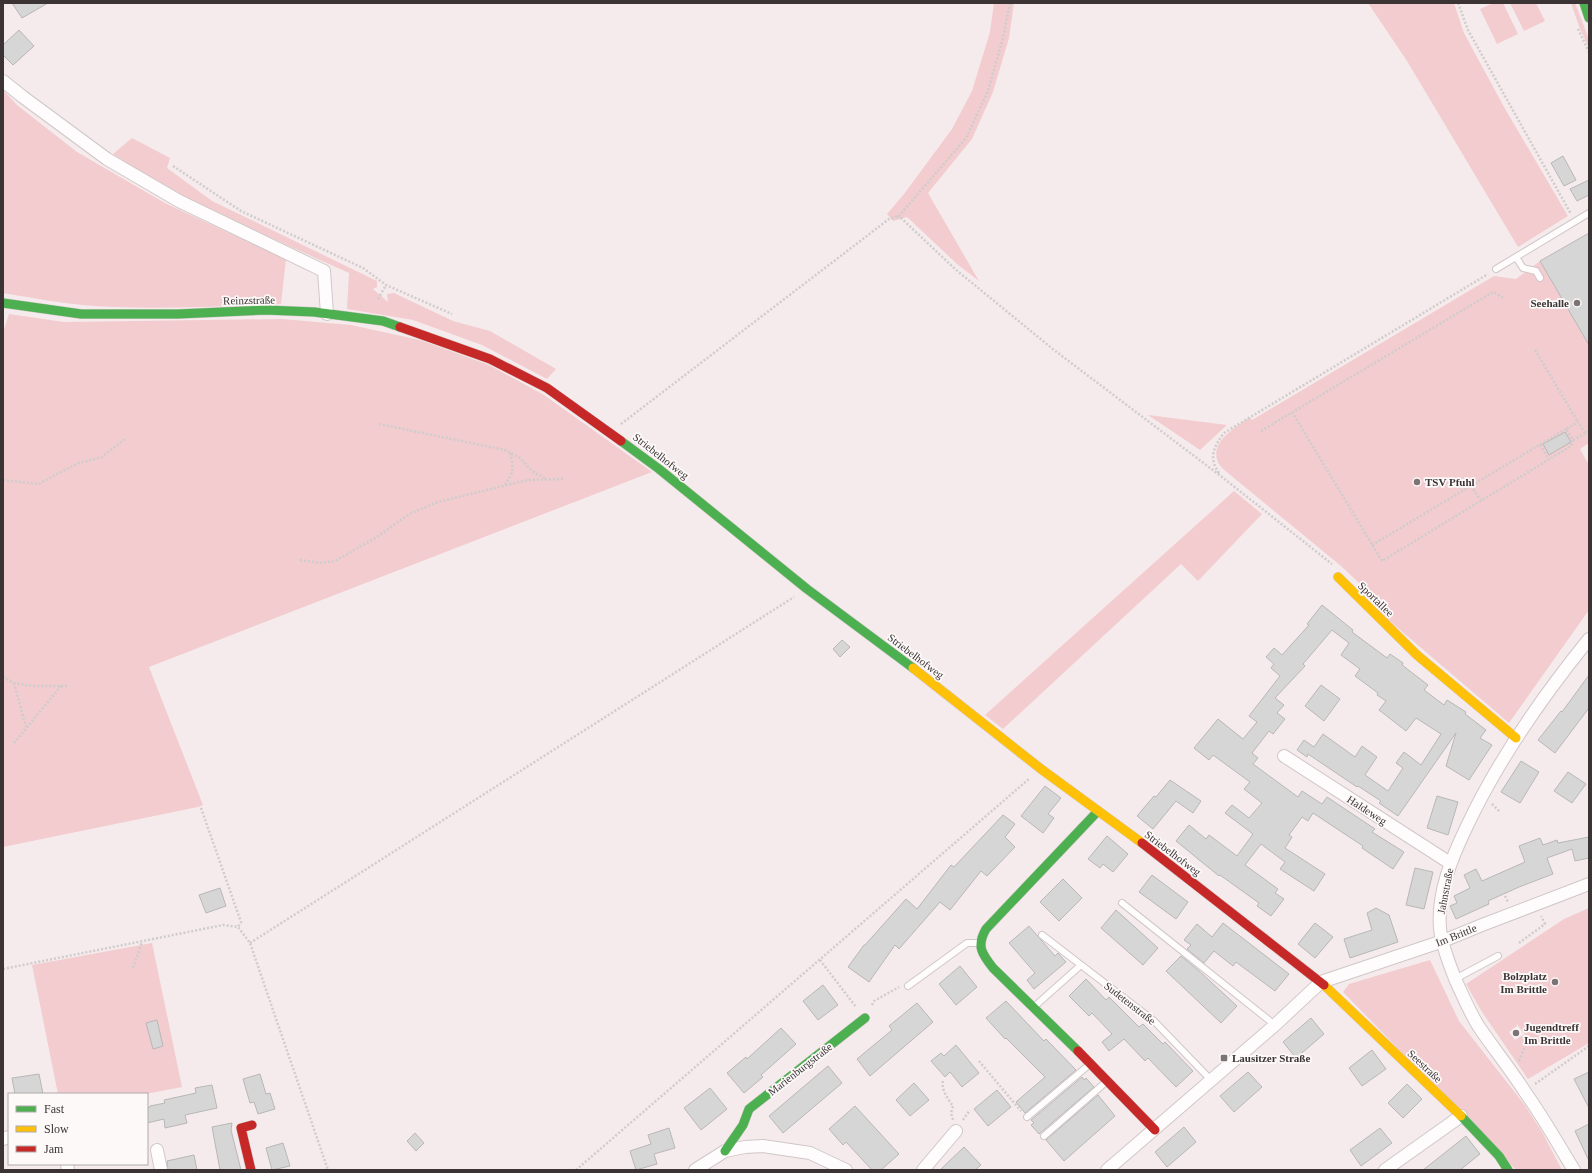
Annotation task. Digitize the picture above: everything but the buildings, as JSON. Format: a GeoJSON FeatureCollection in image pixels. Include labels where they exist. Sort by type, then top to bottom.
{"type":"FeatureCollection","features":[{"type":"Feature","properties":{"kind":"street"},"geometry":{"type":"LineString","coordinates":[[1584,3],[1589,18]]}},
{"type":"Feature","properties":{"kind":"street"},"geometry":{"type":"LineString","coordinates":[[3,81],[22,98],[107,159],[179,201],[324,271],[327,314]]}},
{"type":"Feature","properties":{"kind":"street","name":"Reinzstraße"},"geometry":{"type":"LineString","coordinates":[[3,303],[81,314],[178,314],[266,310],[327,314],[383,321],[490,359]]}},
{"type":"Feature","properties":{"kind":"street","name":"Striebelhofweg"},"geometry":{"type":"LineString","coordinates":[[490,359],[547,388],[665,474],[807,589],[945,692],[1041,769],[1121,827],[1321,982]]}},
{"type":"Feature","properties":{"kind":"street","name":"Sportallee"},"geometry":{"type":"LineString","coordinates":[[1338,577],[1418,655],[1516,738]]}},
{"type":"Feature","properties":{"kind":"street","name":"Jahnstraße"},"geometry":{"type":"LineString","coordinates":[[1574,1170],[1525,1091],[1479,1026],[1455,979],[1443,942],[1440,928],[1440,914],[1450,863],[1482,793],[1516,738],[1560,674],[1588,643]]}},
{"type":"Feature","properties":{"kind":"street","name":"Haldeweg"},"geometry":{"type":"LineString","coordinates":[[1284,756],[1450,863]]}},
{"type":"Feature","properties":{"kind":"street"},"geometry":{"type":"LineString","coordinates":[[1098,811],[986,929],[980,943],[982,952],[995,970],[1091,1063],[1154,1130]]}},
{"type":"Feature","properties":{"kind":"street","name":"Im Brittle"},"geometry":{"type":"LineString","coordinates":[[1321,982],[1443,942],[1482,925],[1589,884]]}},
{"type":"Feature","properties":{"kind":"street"},"geometry":{"type":"LineString","coordinates":[[1107,1170],[1275,1025],[1321,982]]}},
{"type":"Feature","properties":{"kind":"street","name":"Seestraße"},"geometry":{"type":"LineString","coordinates":[[1321,982],[1461,1116],[1499,1156],[1508,1170]]}},
{"type":"Feature","properties":{"kind":"street","name":"Marienburgstraße"},"geometry":{"type":"LineString","coordinates":[[725,1151],[743,1125],[745,1117],[750,1109],[865,1018]]}},
{"type":"Feature","properties":{"kind":"street"},"geometry":{"type":"LineString","coordinates":[[1385,1170],[1461,1116]]}},
{"type":"Feature","properties":{"kind":"street"},"geometry":{"type":"LineString","coordinates":[[251,1170],[241,1128],[252,1125]]}},
{"type":"Feature","properties":{"kind":"street"},"geometry":{"type":"LineString","coordinates":[[743,1125],[750,1138],[763,1146]]}},
{"type":"Feature","properties":{"kind":"street"},"geometry":{"type":"LineString","coordinates":[[923,1170],[956,1131]]}},
{"type":"Feature","properties":{"kind":"street"},"geometry":{"type":"LineString","coordinates":[[695,1170],[725,1151],[745,1146],[763,1146],[810,1153],[846,1170]]}},
{"type":"Feature","properties":{"kind":"street"},"geometry":{"type":"LineString","coordinates":[[157,1150],[161,1170]]}},
{"type":"Feature","properties":{"kind":"lane"},"geometry":{"type":"LineString","coordinates":[[1496,269],[1575,220],[1589,213]]}},
{"type":"Feature","properties":{"kind":"lane"},"geometry":{"type":"LineString","coordinates":[[1516,257],[1523,268],[1536,271],[1540,278]]}},
{"type":"Feature","properties":{"kind":"lane"},"geometry":{"type":"LineString","coordinates":[[1122,903],[1275,1025]]}},
{"type":"Feature","properties":{"kind":"lane","name":"Sudetenstraße"},"geometry":{"type":"LineString","coordinates":[[1042,935],[1154,1021],[1211,1080]]}},
{"type":"Feature","properties":{"kind":"lane"},"geometry":{"type":"LineString","coordinates":[[908,986],[967,943],[980,943]]}},
{"type":"Feature","properties":{"kind":"lane"},"geometry":{"type":"LineString","coordinates":[[1455,979],[1498,956]]}},
{"type":"Feature","properties":{"kind":"lane"},"geometry":{"type":"LineString","coordinates":[[1033,1007],[1082,965]]}},
{"type":"Feature","properties":{"kind":"lane"},"geometry":{"type":"LineString","coordinates":[[1027,1117],[1091,1063]]}},
{"type":"Feature","properties":{"kind":"lane"},"geometry":{"type":"LineString","coordinates":[[1044,1136],[1107,1081]]}},
{"type":"Feature","properties":{"kind":"path"},"geometry":{"type":"LineString","coordinates":[[610,433],[889,219],[899,216],[966,138],[988,91],[1003,38],[1010,3]]}},
{"type":"Feature","properties":{"kind":"path"},"geometry":{"type":"LineString","coordinates":[[1458,3],[1468,30],[1575,220]]}},
{"type":"Feature","properties":{"kind":"path"},"geometry":{"type":"LineString","coordinates":[[174,166],[241,211],[364,268],[386,285],[452,314]]}},
{"type":"Feature","properties":{"kind":"path"},"geometry":{"type":"LineString","coordinates":[[899,216],[955,269],[1048,345],[1222,477],[1334,566],[1338,577]]}},
{"type":"Feature","properties":{"kind":"path"},"geometry":{"type":"LineString","coordinates":[[1222,477],[1214,466],[1213,456],[1216,444],[1224,433],[1496,269]]}},
{"type":"Feature","properties":{"kind":"path"},"geometry":{"type":"LineString","coordinates":[[378,299],[386,285]]}},
{"type":"Feature","properties":{"kind":"path"},"geometry":{"type":"LineString","coordinates":[[1261,431],[1493,292],[1505,298]]}},
{"type":"Feature","properties":{"kind":"path"},"geometry":{"type":"LineString","coordinates":[[1535,350],[1585,433]]}},
{"type":"Feature","properties":{"kind":"path"},"geometry":{"type":"LineString","coordinates":[[1292,412],[1382,561],[1550,460],[1571,446],[1573,440],[1589,431]]}},
{"type":"Feature","properties":{"kind":"path"},"geometry":{"type":"LineString","coordinates":[[1372,545],[1578,422]]}},
{"type":"Feature","properties":{"kind":"path"},"geometry":{"type":"LineString","coordinates":[[379,424],[505,450],[520,458],[532,471],[546,479]]}},
{"type":"Feature","properties":{"kind":"path"},"geometry":{"type":"LineString","coordinates":[[1566,429],[1573,440]]}},
{"type":"Feature","properties":{"kind":"path"},"geometry":{"type":"LineString","coordinates":[[3,480],[39,484],[79,463],[102,457],[126,438]]}},
{"type":"Feature","properties":{"kind":"path"},"geometry":{"type":"LineString","coordinates":[[1540,445],[1550,460]]}},
{"type":"Feature","properties":{"kind":"path"},"geometry":{"type":"LineString","coordinates":[[504,486],[512,474],[510,452]]}},
{"type":"Feature","properties":{"kind":"path"},"geometry":{"type":"LineString","coordinates":[[300,560],[320,563],[335,561],[377,537],[409,514],[438,502],[528,480],[564,479]]}},
{"type":"Feature","properties":{"kind":"path"},"geometry":{"type":"LineString","coordinates":[[1471,486],[1481,501]]}},
{"type":"Feature","properties":{"kind":"path"},"geometry":{"type":"LineString","coordinates":[[250,944],[807,589]]}},
{"type":"Feature","properties":{"kind":"path"},"geometry":{"type":"LineString","coordinates":[[3,677],[14,683],[32,686],[68,686]]}},
{"type":"Feature","properties":{"kind":"path"},"geometry":{"type":"LineString","coordinates":[[14,683],[27,728]]}},
{"type":"Feature","properties":{"kind":"path"},"geometry":{"type":"LineString","coordinates":[[14,743],[61,686]]}},
{"type":"Feature","properties":{"kind":"path"},"geometry":{"type":"LineString","coordinates":[[576,1170],[1041,769]]}},
{"type":"Feature","properties":{"kind":"path"},"geometry":{"type":"LineString","coordinates":[[201,808],[241,922],[238,927]]}},
{"type":"Feature","properties":{"kind":"path"},"geometry":{"type":"LineString","coordinates":[[1519,943],[1545,924],[1536,904]]}},
{"type":"Feature","properties":{"kind":"path"},"geometry":{"type":"LineString","coordinates":[[3,969],[223,925],[238,927],[250,944],[328,1170]]}},
{"type":"Feature","properties":{"kind":"path"},"geometry":{"type":"LineString","coordinates":[[133,968],[142,942]]}},
{"type":"Feature","properties":{"kind":"path"},"geometry":{"type":"LineString","coordinates":[[820,960],[865,1018],[874,1001],[899,987],[908,986]]}},
{"type":"Feature","properties":{"kind":"path"},"geometry":{"type":"LineString","coordinates":[[1509,1069],[1520,1060],[1525,1046],[1522,1036]]}},
{"type":"Feature","properties":{"kind":"path"},"geometry":{"type":"LineString","coordinates":[[1525,1091],[1589,1046]]}},
{"type":"Feature","properties":{"kind":"path"},"geometry":{"type":"LineString","coordinates":[[979,1061],[1027,1117]]}},
{"type":"Feature","properties":{"kind":"path"},"geometry":{"type":"LineString","coordinates":[[943,1081],[942,1085],[947,1098],[953,1106],[951,1113],[956,1131]]}},
{"type":"Feature","properties":{"kind":"shaded area"},"geometry":{"type":"Polygon","coordinates":[[[994,3],[1014,3],[1009,38],[993,92],[972,139],[928,193],[979,281],[957,264],[907,217],[893,221],[887,214],[904,194],[952,129],[972,91],[990,32],[994,3]]]}},
{"type":"Feature","properties":{"kind":"shaded area"},"geometry":{"type":"Polygon","coordinates":[[[1368,3],[1454,3],[1464,33],[1504,107],[1568,216],[1518,247],[1407,61],[1368,3]]]}},
{"type":"Feature","properties":{"kind":"shaded area"},"geometry":{"type":"Polygon","coordinates":[[[1493,3],[1503,3],[1518,34],[1497,44],[1480,9],[1493,3]]]}},
{"type":"Feature","properties":{"kind":"shaded area"},"geometry":{"type":"Polygon","coordinates":[[[1510,3],[1536,3],[1545,21],[1524,31],[1510,3]]]}},
{"type":"Feature","properties":{"kind":"shaded area"},"geometry":{"type":"Polygon","coordinates":[[[1571,3],[1575,3],[1589,39],[1589,48],[1580,29],[1571,3]]]}},
{"type":"Feature","properties":{"kind":"shaded area"},"geometry":{"type":"Polygon","coordinates":[[[3,90],[17,105],[77,152],[165,203],[286,259],[281,304],[141,308],[71,304],[3,293],[3,90]]]}},
{"type":"Feature","properties":{"kind":"shaded area"},"geometry":{"type":"Polygon","coordinates":[[[132,138],[170,158],[167,168],[212,201],[377,281],[377,287],[373,289],[388,302],[387,294],[394,293],[453,321],[490,331],[556,369],[547,379],[482,345],[413,320],[347,309],[349,273],[182,198],[113,154],[132,138]]]}},
{"type":"Feature","properties":{"kind":"shaded area","name":"TSV Pfuhl"},"geometry":{"type":"Polygon","coordinates":[[[1540,261],[1589,345],[1589,443],[1580,449],[1589,465],[1589,610],[1509,723],[1378,611],[1372,595],[1341,566],[1223,469],[1218,463],[1216,454],[1217,448],[1226,435],[1250,417],[1252,420],[1494,276],[1516,279],[1540,261]]]}},
{"type":"Feature","properties":{"kind":"shaded area"},"geometry":{"type":"Polygon","coordinates":[[[9,314],[64,322],[282,319],[351,325],[420,340],[489,365],[544,395],[652,472],[149,667],[203,805],[3,847],[3,332],[9,314]]]}},
{"type":"Feature","properties":{"kind":"shaded area"},"geometry":{"type":"Polygon","coordinates":[[[1148,415],[1227,425],[1200,450],[1148,415]]]}},
{"type":"Feature","properties":{"kind":"shaded area"},"geometry":{"type":"Polygon","coordinates":[[[1234,491],[1262,514],[1198,581],[1181,564],[1003,729],[985,715],[1234,491]]]}},
{"type":"Feature","properties":{"kind":"shaded area"},"geometry":{"type":"Polygon","coordinates":[[[1589,908],[1589,1043],[1528,1079],[1482,1012],[1466,984],[1564,919],[1589,908]],[[1516,1023],[1517,1026],[1509,1032],[1515,1040],[1525,1035],[1516,1023]]]}},
{"type":"Feature","properties":{"kind":"shaded area"},"geometry":{"type":"Polygon","coordinates":[[[152,943],[182,1087],[148,1094],[58,1093],[32,965],[152,943]]]}},
{"type":"Feature","properties":{"kind":"shaded area"},"geometry":{"type":"Polygon","coordinates":[[[1430,960],[1459,1021],[1524,1104],[1542,1132],[1562,1170],[1516,1170],[1343,992],[1349,984],[1430,960]]]}},
{"type":"Feature","properties":{"kind":"traffic: fast"},"geometry":{"type":"LineString","coordinates":[[1584,3],[1589,18]]}},
{"type":"Feature","properties":{"kind":"traffic: fast"},"geometry":{"type":"LineString","coordinates":[[3,303],[81,314],[178,314],[266,310],[314,312],[383,321],[400,327]]}},
{"type":"Feature","properties":{"kind":"traffic: fast"},"geometry":{"type":"LineString","coordinates":[[621,441],[659,469],[807,589],[913,668]]}},
{"type":"Feature","properties":{"kind":"traffic: fast"},"geometry":{"type":"LineString","coordinates":[[1078,1051],[993,968],[983,954],[981,940],[986,929],[1098,811]]}},
{"type":"Feature","properties":{"kind":"traffic: fast"},"geometry":{"type":"LineString","coordinates":[[725,1151],[743,1125],[749,1109],[865,1018]]}},
{"type":"Feature","properties":{"kind":"traffic: fast"},"geometry":{"type":"LineString","coordinates":[[1461,1116],[1499,1156],[1508,1170]]}},
{"type":"Feature","properties":{"kind":"traffic: slow"},"geometry":{"type":"LineString","coordinates":[[1338,577],[1417,655],[1516,738]]}},
{"type":"Feature","properties":{"kind":"traffic: slow"},"geometry":{"type":"LineString","coordinates":[[913,668],[1041,769],[1142,843]]}},
{"type":"Feature","properties":{"kind":"traffic: slow"},"geometry":{"type":"LineString","coordinates":[[1324,985],[1461,1116]]}},
{"type":"Feature","properties":{"kind":"traffic: jam"},"geometry":{"type":"LineString","coordinates":[[400,327],[490,359],[547,388],[621,441]]}},
{"type":"Feature","properties":{"kind":"traffic: jam"},"geometry":{"type":"LineString","coordinates":[[1142,843],[1324,985]]}},
{"type":"Feature","properties":{"kind":"traffic: jam"},"geometry":{"type":"LineString","coordinates":[[1078,1051],[1155,1130]]}},
{"type":"Feature","properties":{"kind":"traffic: jam"},"geometry":{"type":"LineString","coordinates":[[251,1170],[241,1128],[252,1125]]}},
{"type":"Feature","properties":{"kind":"place","name":"Seehalle"},"geometry":{"type":"Point","coordinates":[1577,303]}},
{"type":"Feature","properties":{"kind":"place","name":"TSV Pfuhl"},"geometry":{"type":"Point","coordinates":[1417,482]}},
{"type":"Feature","properties":{"kind":"place","name":"Bolzplatz Im Brittle"},"geometry":{"type":"Point","coordinates":[1555,982]}},
{"type":"Feature","properties":{"kind":"place","name":"Jugendtreff Im Brittle"},"geometry":{"type":"Point","coordinates":[1516,1033]}},
{"type":"Feature","properties":{"kind":"place","name":"Lausitzer Straße"},"geometry":{"type":"Point","coordinates":[1224,1058]}}]}
